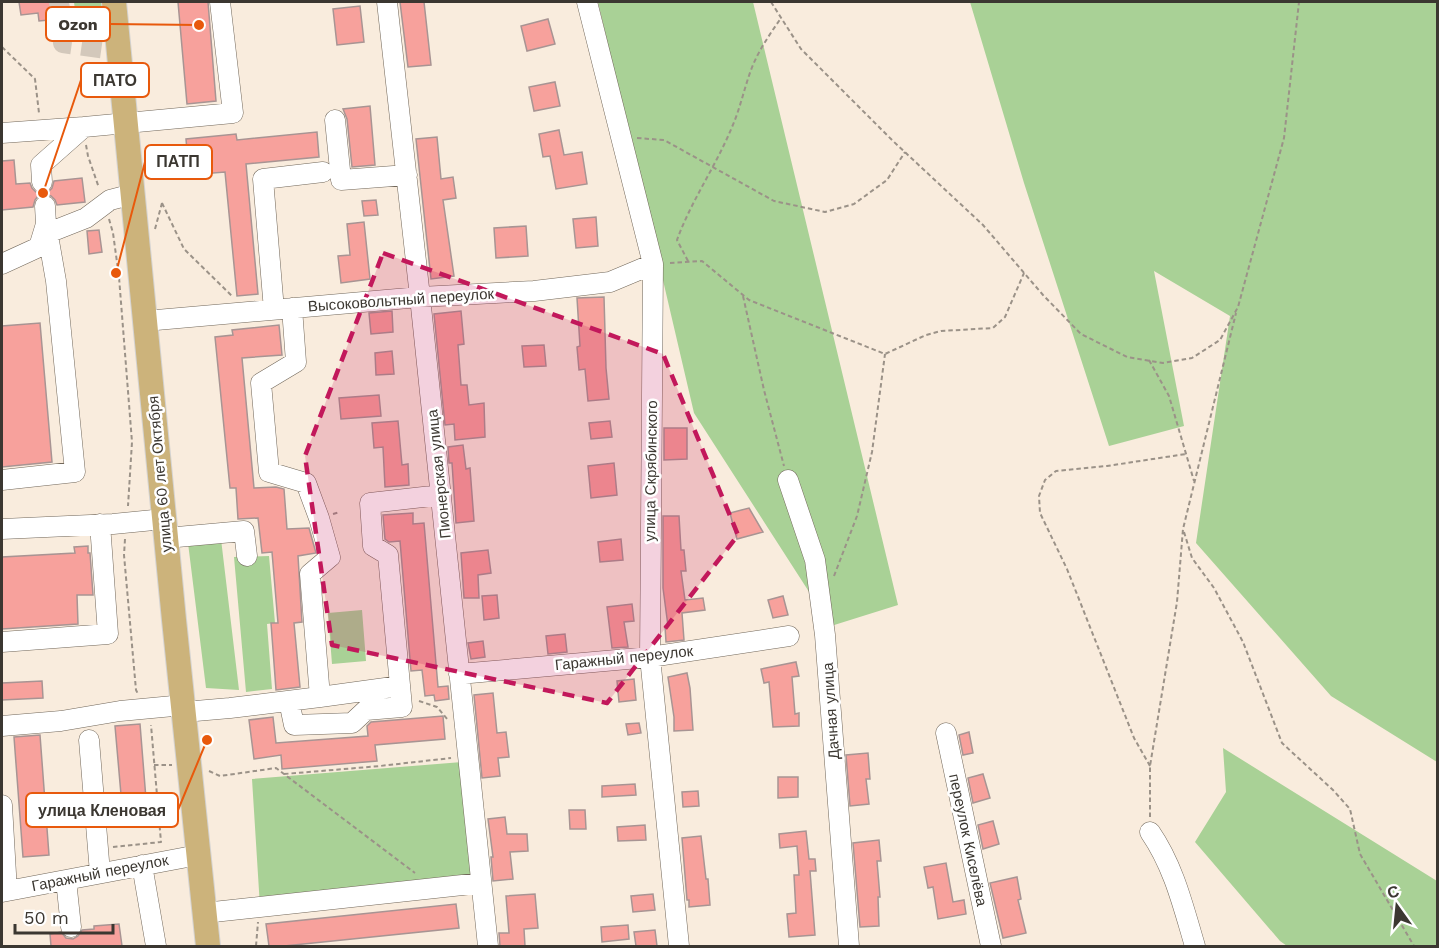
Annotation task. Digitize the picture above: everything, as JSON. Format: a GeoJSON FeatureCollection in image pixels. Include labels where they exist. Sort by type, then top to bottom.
{"type":"FeatureCollection","features":[{"type":"Feature","properties":{"kind":"main road","name":"улица 60 лет Октября"},"geometry":{"type":"LineString","coordinates":[[114,2],[208,946]]}},
{"type":"Feature","properties":{"kind":"street"},"geometry":{"type":"LineString","coordinates":[[2,133],[233,113],[220,2]]}},
{"type":"Feature","properties":{"kind":"street","name":"Пионерская улица"},"geometry":{"type":"LineString","coordinates":[[387,2],[488,946]]}},
{"type":"Feature","properties":{"kind":"street","name":"улица Скрябинского"},"geometry":{"type":"LineString","coordinates":[[587,2],[653,264],[650,657],[679,946]]}},
{"type":"Feature","properties":{"kind":"street"},"geometry":{"type":"LineString","coordinates":[[335,120],[341,180],[407,175]]}},
{"type":"Feature","properties":{"kind":"street"},"geometry":{"type":"LineString","coordinates":[[42,182],[40,165],[84,127]]}},
{"type":"Feature","properties":{"kind":"street"},"geometry":{"type":"LineString","coordinates":[[320,697],[310,574],[330,557],[306,483],[269,472],[261,383],[296,362],[283,309],[263,179],[322,172]]}},
{"type":"Feature","properties":{"kind":"street"},"geometry":{"type":"LineString","coordinates":[[46,221],[86,218],[110,200],[133,194]]}},
{"type":"Feature","properties":{"kind":"street"},"geometry":{"type":"LineString","coordinates":[[2,264],[39,247],[46,221]]}},
{"type":"Feature","properties":{"kind":"street"},"geometry":{"type":"LineString","coordinates":[[2,480],[75,472],[56,281],[46,221]]}},
{"type":"Feature","properties":{"kind":"street","name":"Высоковольтный переулок"},"geometry":{"type":"LineString","coordinates":[[145,321],[420,297],[534,291],[610,282],[653,264]]}},
{"type":"Feature","properties":{"kind":"street","name":"Дачная улица"},"geometry":{"type":"LineString","coordinates":[[788,480],[815,560],[824,625],[849,946]]}},
{"type":"Feature","properties":{"kind":"street"},"geometry":{"type":"LineString","coordinates":[[289,701],[294,725],[352,723],[366,710],[402,707],[388,555],[373,546],[370,503],[441,495]]}},
{"type":"Feature","properties":{"kind":"street"},"geometry":{"type":"LineString","coordinates":[[2,529],[127,522],[165,529],[244,531],[247,556]]}},
{"type":"Feature","properties":{"kind":"street"},"geometry":{"type":"LineString","coordinates":[[2,642],[108,634],[100,524]]}},
{"type":"Feature","properties":{"kind":"street","name":"Гаражный переулок"},"geometry":{"type":"LineString","coordinates":[[459,674],[650,657],[789,636]]}},
{"type":"Feature","properties":{"kind":"street"},"geometry":{"type":"LineString","coordinates":[[2,726],[61,721],[120,711],[289,701],[400,686]]}},
{"type":"Feature","properties":{"kind":"street","name":"переулок Киселёва"},"geometry":{"type":"LineString","coordinates":[[946,733],[991,946]]}},
{"type":"Feature","properties":{"kind":"street"},"geometry":{"type":"LineString","coordinates":[[89,740],[100,873]]}},
{"type":"Feature","properties":{"kind":"street"},"geometry":{"type":"LineString","coordinates":[[2,805],[4,891]]}},
{"type":"Feature","properties":{"kind":"street"},"geometry":{"type":"LineString","coordinates":[[1150,832],[1172,871],[1195,946]]}},
{"type":"Feature","properties":{"kind":"street","name":"Гаражный переулок"},"geometry":{"type":"LineString","coordinates":[[4,891],[198,855]]}},
{"type":"Feature","properties":{"kind":"street"},"geometry":{"type":"LineString","coordinates":[[142,866],[156,946]]}},
{"type":"Feature","properties":{"kind":"street"},"geometry":{"type":"LineString","coordinates":[[66,880],[71,927]]}},
{"type":"Feature","properties":{"kind":"street"},"geometry":{"type":"LineString","coordinates":[[204,913],[481,883]]}},
{"type":"Feature","properties":{"kind":"path"},"geometry":{"type":"LineString","coordinates":[[771,2],[801,49],[983,225],[1081,334],[1127,357],[1162,363],[1192,358],[1220,340],[1238,307]]}},
{"type":"Feature","properties":{"kind":"path"},"geometry":{"type":"LineString","coordinates":[[1150,832],[1150,766],[1177,602],[1183,529],[1238,307],[1284,138],[1299,2]]}},
{"type":"Feature","properties":{"kind":"path"},"geometry":{"type":"LineString","coordinates":[[688,262],[677,240],[733,126],[752,67],[781,18]]}},
{"type":"Feature","properties":{"kind":"path"},"geometry":{"type":"LineString","coordinates":[[2,47],[35,79],[42,130]]}},
{"type":"Feature","properties":{"kind":"path"},"geometry":{"type":"LineString","coordinates":[[84,127],[88,156],[113,233],[119,277],[132,442],[127,522]]}},
{"type":"Feature","properties":{"kind":"path"},"geometry":{"type":"LineString","coordinates":[[621,136],[664,140],[774,201],[825,212],[854,204],[887,180],[905,152]]}},
{"type":"Feature","properties":{"kind":"path"},"geometry":{"type":"LineString","coordinates":[[154,232],[162,202],[184,249],[231,296],[254,312]]}},
{"type":"Feature","properties":{"kind":"path"},"geometry":{"type":"LineString","coordinates":[[653,264],[702,261],[749,300],[885,354],[926,335],[941,331],[993,328],[1005,317],[1024,273]]}},
{"type":"Feature","properties":{"kind":"path"},"geometry":{"type":"LineString","coordinates":[[743,295],[764,390],[788,480]]}},
{"type":"Feature","properties":{"kind":"path"},"geometry":{"type":"LineString","coordinates":[[832,581],[857,516],[872,452],[885,354]]}},
{"type":"Feature","properties":{"kind":"path"},"geometry":{"type":"LineString","coordinates":[[1149,360],[1170,396],[1194,483]]}},
{"type":"Feature","properties":{"kind":"path"},"geometry":{"type":"LineString","coordinates":[[1150,766],[1134,738],[1066,569],[1040,513],[1039,496],[1045,480],[1056,471],[1186,454]]}},
{"type":"Feature","properties":{"kind":"path"},"geometry":{"type":"LineString","coordinates":[[1183,529],[1192,558],[1214,588],[1243,642],[1282,743],[1350,809],[1360,854],[1414,946]]}},
{"type":"Feature","properties":{"kind":"path"},"geometry":{"type":"LineString","coordinates":[[284,774],[380,766],[467,748],[437,707],[417,700]]}},
{"type":"Feature","properties":{"kind":"path"},"geometry":{"type":"LineString","coordinates":[[189,764],[220,776],[276,768],[434,888]]}},
{"type":"Feature","properties":{"kind":"path"},"geometry":{"type":"LineString","coordinates":[[256,946],[260,907]]}},
{"type":"Feature","properties":{"kind":"highlighted area"},"geometry":{"type":"Polygon","coordinates":[[[383,253],[663,354],[738,535],[607,703],[332,645],[305,456],[383,253]]]}},
{"type":"Feature","properties":{"kind":"green space"},"geometry":{"type":"Polygon","coordinates":[[[74,2],[103,2],[105,28],[99,36],[85,42],[78,35],[74,2]]]}},
{"type":"Feature","properties":{"kind":"green space"},"geometry":{"type":"Polygon","coordinates":[[[598,2],[753,2],[898,605],[831,626],[694,413],[598,2]]]}},
{"type":"Feature","properties":{"kind":"green space"},"geometry":{"type":"Polygon","coordinates":[[[970,2],[1437,2],[1437,762],[1331,696],[1196,543],[1230,316],[1154,271],[1184,426],[1109,446],[1024,183],[970,2]]]}},
{"type":"Feature","properties":{"kind":"green space"},"geometry":{"type":"Polygon","coordinates":[[[221,539],[239,690],[206,688],[188,543],[221,539]]]}},
{"type":"Feature","properties":{"kind":"green space"},"geometry":{"type":"Polygon","coordinates":[[[269,556],[275,623],[267,624],[272,689],[246,692],[234,557],[269,556]]]}},
{"type":"Feature","properties":{"kind":"green space"},"geometry":{"type":"Polygon","coordinates":[[[362,610],[366,661],[332,664],[328,613],[362,610]]]}},
{"type":"Feature","properties":{"kind":"green space"},"geometry":{"type":"Polygon","coordinates":[[[1223,748],[1437,881],[1437,946],[1287,946],[1280,941],[1195,842],[1226,792],[1223,748]]]}},
{"type":"Feature","properties":{"kind":"green space"},"geometry":{"type":"Polygon","coordinates":[[[462,762],[481,883],[260,907],[252,779],[462,762]]]}},
{"type":"Feature","properties":{"kind":"building"},"geometry":{"type":"Polygon","coordinates":[[[19,2],[68,2],[70,18],[39,21],[38,13],[21,15],[19,2]]]}},
{"type":"Feature","properties":{"kind":"building"},"geometry":{"type":"Polygon","coordinates":[[[178,2],[208,2],[216,101],[187,104],[178,2]]]}},
{"type":"Feature","properties":{"kind":"building"},"geometry":{"type":"Polygon","coordinates":[[[400,2],[424,2],[431,65],[408,67],[400,2]]]}},
{"type":"Feature","properties":{"kind":"building"},"geometry":{"type":"Polygon","coordinates":[[[360,6],[364,42],[337,45],[333,9],[360,6]]]}},
{"type":"Feature","properties":{"kind":"building"},"geometry":{"type":"Polygon","coordinates":[[[548,19],[555,44],[527,51],[521,26],[548,19]]]}},
{"type":"Feature","properties":{"kind":"building"},"geometry":{"type":"Polygon","coordinates":[[[555,82],[560,106],[534,111],[529,87],[555,82]]]}},
{"type":"Feature","properties":{"kind":"building"},"geometry":{"type":"Polygon","coordinates":[[[370,106],[375,165],[352,167],[347,119],[343,109],[370,106]]]}},
{"type":"Feature","properties":{"kind":"building"},"geometry":{"type":"Polygon","coordinates":[[[559,130],[564,155],[582,152],[587,184],[556,189],[550,156],[543,157],[539,134],[559,130]]]}},
{"type":"Feature","properties":{"kind":"building"},"geometry":{"type":"Polygon","coordinates":[[[317,132],[319,157],[246,164],[258,294],[237,296],[225,172],[189,175],[186,139],[236,134],[237,140],[317,132]]]}},
{"type":"Feature","properties":{"kind":"building"},"geometry":{"type":"Polygon","coordinates":[[[437,137],[441,179],[453,177],[456,198],[443,200],[454,276],[431,279],[416,139],[437,137]]]}},
{"type":"Feature","properties":{"kind":"building"},"geometry":{"type":"Polygon","coordinates":[[[14,160],[16,184],[30,183],[36,192],[43,194],[52,188],[54,181],[82,178],[85,202],[57,205],[51,196],[44,194],[38,196],[33,207],[2,210],[2,161],[14,160]]]}},
{"type":"Feature","properties":{"kind":"building"},"geometry":{"type":"Polygon","coordinates":[[[376,200],[378,215],[364,216],[362,201],[376,200]]]}},
{"type":"Feature","properties":{"kind":"building"},"geometry":{"type":"Polygon","coordinates":[[[596,217],[598,246],[576,248],[573,219],[596,217]]]}},
{"type":"Feature","properties":{"kind":"building"},"geometry":{"type":"Polygon","coordinates":[[[364,222],[370,279],[341,283],[338,256],[350,255],[347,224],[364,222]]]}},
{"type":"Feature","properties":{"kind":"building"},"geometry":{"type":"Polygon","coordinates":[[[526,226],[528,256],[496,258],[494,228],[526,226]]]}},
{"type":"Feature","properties":{"kind":"building"},"geometry":{"type":"Polygon","coordinates":[[[99,230],[102,252],[89,254],[87,231],[99,230]]]}},
{"type":"Feature","properties":{"kind":"building"},"geometry":{"type":"Polygon","coordinates":[[[604,297],[609,399],[588,401],[585,369],[579,370],[577,298],[604,297]]]}},
{"type":"Feature","properties":{"kind":"building"},"geometry":{"type":"Polygon","coordinates":[[[392,311],[393,332],[371,334],[369,313],[392,311]]]}},
{"type":"Feature","properties":{"kind":"building"},"geometry":{"type":"Polygon","coordinates":[[[461,311],[464,344],[458,345],[461,385],[467,385],[469,405],[484,403],[485,437],[455,440],[454,424],[445,425],[434,314],[461,311]]]}},
{"type":"Feature","properties":{"kind":"building"},"geometry":{"type":"Polygon","coordinates":[[[40,323],[52,462],[2,467],[2,326],[40,323]]]}},
{"type":"Feature","properties":{"kind":"building"},"geometry":{"type":"Polygon","coordinates":[[[279,325],[282,355],[242,358],[254,488],[284,489],[287,529],[309,528],[316,553],[298,556],[302,622],[294,623],[300,687],[276,690],[271,623],[278,623],[272,552],[262,553],[258,518],[238,519],[236,488],[230,488],[215,337],[233,335],[232,330],[279,325]]]}},
{"type":"Feature","properties":{"kind":"building"},"geometry":{"type":"Polygon","coordinates":[[[544,345],[546,366],[524,367],[522,346],[544,345]]]}},
{"type":"Feature","properties":{"kind":"building"},"geometry":{"type":"Polygon","coordinates":[[[392,351],[394,374],[376,375],[375,353],[392,351]]]}},
{"type":"Feature","properties":{"kind":"building"},"geometry":{"type":"Polygon","coordinates":[[[379,395],[381,416],[341,419],[339,398],[379,395]]]}},
{"type":"Feature","properties":{"kind":"building"},"geometry":{"type":"Polygon","coordinates":[[[398,421],[402,465],[408,464],[409,485],[385,487],[383,447],[374,448],[372,423],[398,421]]]}},
{"type":"Feature","properties":{"kind":"building"},"geometry":{"type":"Polygon","coordinates":[[[610,421],[612,437],[591,439],[589,423],[610,421]]]}},
{"type":"Feature","properties":{"kind":"building"},"geometry":{"type":"Polygon","coordinates":[[[664,428],[687,428],[687,459],[664,460],[664,428]]]}},
{"type":"Feature","properties":{"kind":"building"},"geometry":{"type":"Polygon","coordinates":[[[463,445],[466,469],[470,468],[474,521],[456,523],[452,463],[449,463],[448,447],[463,445]]]}},
{"type":"Feature","properties":{"kind":"building"},"geometry":{"type":"Polygon","coordinates":[[[614,463],[617,495],[591,498],[588,466],[614,463]]]}},
{"type":"Feature","properties":{"kind":"building"},"geometry":{"type":"Polygon","coordinates":[[[749,508],[763,532],[737,539],[730,513],[749,508]]]}},
{"type":"Feature","properties":{"kind":"building"},"geometry":{"type":"Polygon","coordinates":[[[413,513],[413,524],[424,523],[438,687],[448,686],[449,699],[435,701],[434,695],[425,696],[422,670],[411,671],[400,541],[389,542],[385,539],[383,515],[413,513]]]}},
{"type":"Feature","properties":{"kind":"building"},"geometry":{"type":"Polygon","coordinates":[[[663,516],[679,516],[681,550],[684,550],[686,571],[681,571],[685,600],[703,598],[705,610],[682,613],[684,640],[666,642],[665,626],[668,626],[663,588],[663,516]]]}},
{"type":"Feature","properties":{"kind":"building"},"geometry":{"type":"Polygon","coordinates":[[[621,539],[623,560],[600,562],[598,542],[621,539]]]}},
{"type":"Feature","properties":{"kind":"building"},"geometry":{"type":"Polygon","coordinates":[[[88,546],[93,595],[77,595],[78,624],[2,629],[2,557],[75,553],[74,547],[88,546]]]}},
{"type":"Feature","properties":{"kind":"building"},"geometry":{"type":"Polygon","coordinates":[[[488,550],[491,573],[478,575],[479,598],[464,598],[461,553],[488,550]]]}},
{"type":"Feature","properties":{"kind":"building"},"geometry":{"type":"Polygon","coordinates":[[[497,595],[499,618],[484,620],[482,596],[497,595]]]}},
{"type":"Feature","properties":{"kind":"building"},"geometry":{"type":"Polygon","coordinates":[[[783,596],[788,615],[773,618],[768,600],[783,596]]]}},
{"type":"Feature","properties":{"kind":"building"},"geometry":{"type":"Polygon","coordinates":[[[632,604],[634,621],[624,622],[628,647],[612,648],[607,607],[632,604]]]}},
{"type":"Feature","properties":{"kind":"building"},"geometry":{"type":"Polygon","coordinates":[[[565,634],[567,652],[548,654],[546,636],[565,634]]]}},
{"type":"Feature","properties":{"kind":"building"},"geometry":{"type":"Polygon","coordinates":[[[483,641],[485,657],[471,659],[468,643],[483,641]]]}},
{"type":"Feature","properties":{"kind":"building"},"geometry":{"type":"Polygon","coordinates":[[[796,662],[799,676],[792,677],[795,714],[799,713],[799,726],[773,727],[769,682],[764,683],[761,669],[796,662]]]}},
{"type":"Feature","properties":{"kind":"building"},"geometry":{"type":"Polygon","coordinates":[[[687,673],[693,730],[674,731],[668,677],[687,673]]]}},
{"type":"Feature","properties":{"kind":"building"},"geometry":{"type":"Polygon","coordinates":[[[634,679],[636,700],[619,702],[617,681],[634,679]]]}},
{"type":"Feature","properties":{"kind":"building"},"geometry":{"type":"Polygon","coordinates":[[[42,681],[43,698],[2,700],[2,683],[42,681]]]}},
{"type":"Feature","properties":{"kind":"building"},"geometry":{"type":"Polygon","coordinates":[[[493,693],[497,733],[506,732],[509,757],[498,758],[500,776],[482,778],[474,695],[493,693]]]}},
{"type":"Feature","properties":{"kind":"building"},"geometry":{"type":"Polygon","coordinates":[[[443,716],[445,739],[375,745],[377,761],[282,769],[281,755],[254,759],[249,720],[273,717],[276,743],[368,736],[367,726],[371,722],[443,716]]]}},
{"type":"Feature","properties":{"kind":"building"},"geometry":{"type":"Polygon","coordinates":[[[639,723],[641,733],[628,735],[626,724],[639,723]]]}},
{"type":"Feature","properties":{"kind":"building"},"geometry":{"type":"Polygon","coordinates":[[[140,724],[148,824],[112,827],[110,807],[122,806],[115,726],[140,724]]]}},
{"type":"Feature","properties":{"kind":"building"},"geometry":{"type":"Polygon","coordinates":[[[969,732],[973,753],[963,755],[959,735],[969,732]]]}},
{"type":"Feature","properties":{"kind":"building"},"geometry":{"type":"Polygon","coordinates":[[[40,735],[49,855],[23,857],[14,737],[40,735]]]}},
{"type":"Feature","properties":{"kind":"building"},"geometry":{"type":"Polygon","coordinates":[[[868,753],[870,779],[866,779],[869,804],[850,806],[846,755],[868,753]]]}},
{"type":"Feature","properties":{"kind":"building"},"geometry":{"type":"Polygon","coordinates":[[[983,774],[990,798],[973,803],[968,778],[983,774]]]}},
{"type":"Feature","properties":{"kind":"building"},"geometry":{"type":"Polygon","coordinates":[[[778,777],[798,777],[798,797],[778,798],[778,777]]]}},
{"type":"Feature","properties":{"kind":"building"},"geometry":{"type":"Polygon","coordinates":[[[635,784],[636,795],[602,797],[602,786],[635,784]]]}},
{"type":"Feature","properties":{"kind":"building"},"geometry":{"type":"Polygon","coordinates":[[[698,791],[699,806],[683,807],[682,792],[698,791]]]}},
{"type":"Feature","properties":{"kind":"building"},"geometry":{"type":"Polygon","coordinates":[[[569,810],[585,810],[586,829],[570,829],[569,810]]]}},
{"type":"Feature","properties":{"kind":"building"},"geometry":{"type":"Polygon","coordinates":[[[505,817],[507,834],[527,834],[528,851],[510,852],[513,879],[493,881],[491,857],[493,857],[488,819],[505,817]]]}},
{"type":"Feature","properties":{"kind":"building"},"geometry":{"type":"Polygon","coordinates":[[[993,821],[999,844],[983,849],[978,825],[993,821]]]}},
{"type":"Feature","properties":{"kind":"building"},"geometry":{"type":"Polygon","coordinates":[[[645,825],[646,840],[618,841],[617,827],[645,825]]]}},
{"type":"Feature","properties":{"kind":"building"},"geometry":{"type":"Polygon","coordinates":[[[806,831],[809,859],[815,859],[816,871],[810,871],[815,935],[789,937],[787,914],[796,913],[794,875],[799,875],[797,846],[780,848],[779,834],[806,831]]]}},
{"type":"Feature","properties":{"kind":"building"},"geometry":{"type":"Polygon","coordinates":[[[701,836],[710,905],[689,907],[682,838],[701,836]]]}},
{"type":"Feature","properties":{"kind":"building"},"geometry":{"type":"Polygon","coordinates":[[[879,840],[881,861],[877,861],[880,897],[878,897],[879,926],[860,927],[853,843],[879,840]]]}},
{"type":"Feature","properties":{"kind":"building"},"geometry":{"type":"Polygon","coordinates":[[[946,863],[953,902],[964,900],[966,914],[938,919],[933,887],[928,888],[924,867],[946,863]]]}},
{"type":"Feature","properties":{"kind":"building"},"geometry":{"type":"Polygon","coordinates":[[[1017,877],[1021,899],[1018,900],[1026,933],[1003,938],[990,883],[1017,877]]]}},
{"type":"Feature","properties":{"kind":"building"},"geometry":{"type":"Polygon","coordinates":[[[535,894],[538,928],[524,929],[525,946],[500,946],[499,933],[509,933],[506,896],[535,894]]]}},
{"type":"Feature","properties":{"kind":"building"},"geometry":{"type":"Polygon","coordinates":[[[653,894],[655,910],[633,912],[631,896],[653,894]]]}},
{"type":"Feature","properties":{"kind":"building"},"geometry":{"type":"Polygon","coordinates":[[[456,904],[459,928],[269,946],[266,924],[456,904]]]}},
{"type":"Feature","properties":{"kind":"building"},"geometry":{"type":"Polygon","coordinates":[[[119,924],[122,946],[51,946],[50,934],[61,932],[66,938],[73,939],[82,930],[94,929],[94,926],[119,924]]]}},
{"type":"Feature","properties":{"kind":"building"},"geometry":{"type":"Polygon","coordinates":[[[628,925],[629,939],[602,942],[601,927],[628,925]]]}},
{"type":"Feature","properties":{"kind":"building"},"geometry":{"type":"Polygon","coordinates":[[[655,930],[657,946],[636,946],[634,932],[655,930]]]}},
{"type":"Feature","properties":{"kind":"tunnel"},"geometry":{"type":"LineString","coordinates":[[59,2],[63,43],[120,51]]}},
{"type":"Feature","properties":{"kind":"place","name":"Ozon"},"geometry":{"type":"Point","coordinates":[199,25]}},
{"type":"Feature","properties":{"kind":"place","name":"ПАТО"},"geometry":{"type":"Point","coordinates":[43,193]}},
{"type":"Feature","properties":{"kind":"place","name":"ПАТП"},"geometry":{"type":"Point","coordinates":[116,273]}},
{"type":"Feature","properties":{"kind":"place","name":"улица Кленовая"},"geometry":{"type":"Point","coordinates":[207,740]}}]}
